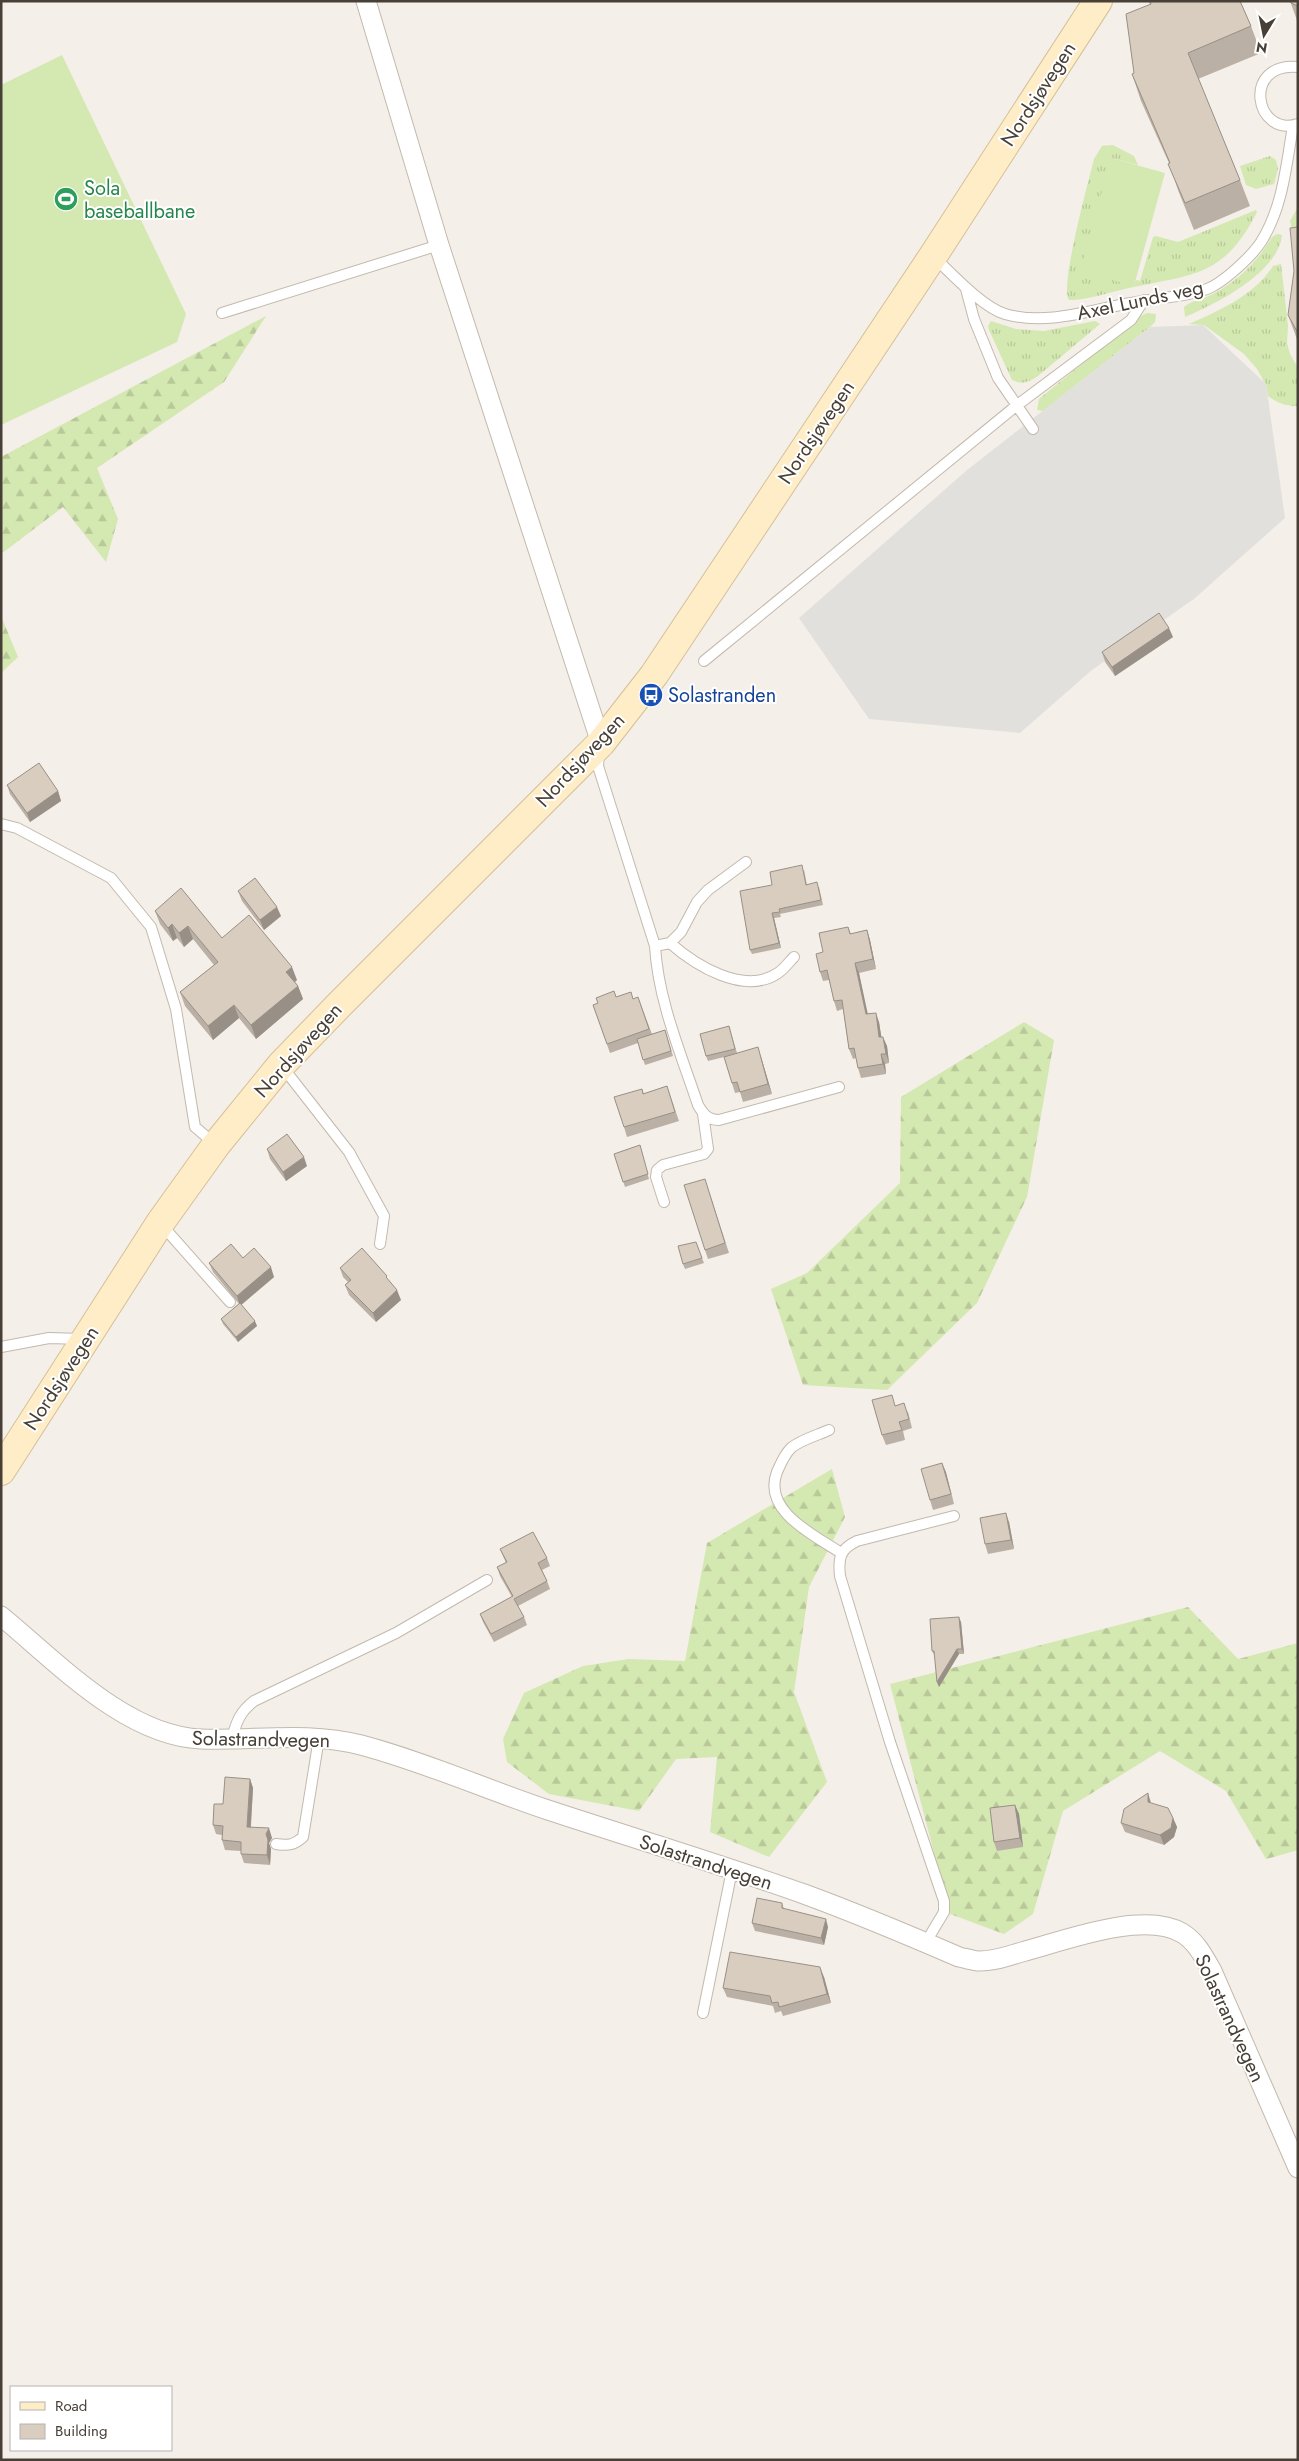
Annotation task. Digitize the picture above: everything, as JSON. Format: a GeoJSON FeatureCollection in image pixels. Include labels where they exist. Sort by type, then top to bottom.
{"type":"FeatureCollection","features":[{"type":"Feature","properties":{"kind":"street"},"geometry":{"type":"LineString","coordinates":[[366,1],[439,245],[601,743]]}},
{"type":"Feature","properties":{"kind":"street","name":"Nordsjøvegen"},"geometry":{"type":"LineString","coordinates":[[2,1469],[160,1223],[216,1145],[281,1065],[601,743],[654,675],[933,256],[1098,1]]}},
{"type":"Feature","properties":{"kind":"street","name":"Solastrandvegen"},"geometry":{"type":"LineString","coordinates":[[1,1616],[118,1711],[146,1727],[172,1736],[198,1739],[232,1740],[297,1736],[360,1745],[404,1758],[519,1801],[805,1895],[958,1956],[977,1961],[998,1959],[1117,1927],[1142,1924],[1166,1926],[1183,1933],[1198,1947],[1212,1971],[1298,2168]]}},
{"type":"Feature","properties":{"kind":"lane","name":"Axel Lunds veg"},"geometry":{"type":"LineString","coordinates":[[933,256],[966,289],[1003,313],[1029,318],[1060,317],[1208,289],[1237,268],[1260,243],[1280,202],[1295,125],[1274,122],[1267,116],[1259,99],[1260,89],[1270,73],[1278,68],[1298,68]]}},
{"type":"Feature","properties":{"kind":"lane"},"geometry":{"type":"LineString","coordinates":[[222,313],[439,245]]}},
{"type":"Feature","properties":{"kind":"lane"},"geometry":{"type":"LineString","coordinates":[[966,289],[974,319],[998,378],[1033,429]]}},
{"type":"Feature","properties":{"kind":"lane"},"geometry":{"type":"LineString","coordinates":[[704,661],[1016,406],[1131,320],[1144,300]]}},
{"type":"Feature","properties":{"kind":"lane"},"geometry":{"type":"LineString","coordinates":[[601,743],[598,766],[655,946],[657,972],[675,1038],[698,1106],[703,1114],[708,1149],[704,1154],[663,1165],[657,1170],[656,1177],[664,1202]]}},
{"type":"Feature","properties":{"kind":"lane"},"geometry":{"type":"LineString","coordinates":[[1,824],[18,828],[111,878],[151,927],[176,1009],[195,1127],[216,1145]]}},
{"type":"Feature","properties":{"kind":"lane"},"geometry":{"type":"LineString","coordinates":[[655,946],[670,943],[681,932],[697,902],[708,890],[746,862]]}},
{"type":"Feature","properties":{"kind":"lane"},"geometry":{"type":"LineString","coordinates":[[670,943],[688,959],[706,968],[730,978],[748,981],[763,979],[778,973],[794,957]]}},
{"type":"Feature","properties":{"kind":"lane"},"geometry":{"type":"LineString","coordinates":[[281,1065],[349,1152],[380,1208],[384,1216],[380,1244]]}},
{"type":"Feature","properties":{"kind":"lane"},"geometry":{"type":"LineString","coordinates":[[703,1114],[712,1120],[719,1120],[839,1087]]}},
{"type":"Feature","properties":{"kind":"lane"},"geometry":{"type":"LineString","coordinates":[[160,1223],[230,1302]]}},
{"type":"Feature","properties":{"kind":"lane"},"geometry":{"type":"LineString","coordinates":[[1,1347],[49,1338],[86,1340]]}},
{"type":"Feature","properties":{"kind":"lane"},"geometry":{"type":"LineString","coordinates":[[829,1430],[792,1447],[782,1460],[775,1478],[774,1492],[779,1506],[793,1520],[841,1553]]}},
{"type":"Feature","properties":{"kind":"lane"},"geometry":{"type":"LineString","coordinates":[[926,1942],[944,1912],[944,1901],[890,1742],[843,1585],[838,1561],[846,1546],[857,1541],[954,1516]]}},
{"type":"Feature","properties":{"kind":"lane"},"geometry":{"type":"LineString","coordinates":[[232,1740],[236,1722],[243,1710],[254,1701],[396,1633],[487,1580]]}},
{"type":"Feature","properties":{"kind":"lane"},"geometry":{"type":"LineString","coordinates":[[276,1844],[287,1846],[303,1838],[319,1738]]}},
{"type":"Feature","properties":{"kind":"lane"},"geometry":{"type":"LineString","coordinates":[[703,2013],[732,1870]]}},
{"type":"Feature","properties":{"kind":"green space","name":"Sola baseballbane"},"geometry":{"type":"Polygon","coordinates":[[[62,55],[186,314],[177,342],[1,425],[1,85],[62,55]]]}},
{"type":"Feature","properties":{"kind":"green space"},"geometry":{"type":"Polygon","coordinates":[[[1113,145],[1134,156],[1138,165],[1111,158],[1134,286],[1136,280],[1140,281],[1153,237],[1156,236],[1178,242],[1256,210],[1257,212],[1245,233],[1232,249],[1219,261],[1205,269],[1172,279],[1092,297],[1069,300],[1067,292],[1071,256],[1094,159],[1102,146],[1113,145]]]}},
{"type":"Feature","properties":{"kind":"green space"},"geometry":{"type":"Polygon","coordinates":[[[1270,156],[1276,160],[1278,169],[1274,184],[1256,189],[1246,185],[1240,166],[1270,156]]]}},
{"type":"Feature","properties":{"kind":"green space"},"geometry":{"type":"Polygon","coordinates":[[[1111,158],[1165,173],[1134,286],[1080,271],[1111,158]]]}},
{"type":"Feature","properties":{"kind":"green space"},"geometry":{"type":"Polygon","coordinates":[[[1298,207],[1298,236],[1292,230],[1290,221],[1298,207]]]}},
{"type":"Feature","properties":{"kind":"green space"},"geometry":{"type":"Polygon","coordinates":[[[1277,234],[1282,235],[1278,249],[1270,262],[1258,274],[1213,304],[1185,317],[1184,307],[1222,289],[1239,276],[1254,262],[1272,237],[1277,234]]]}},
{"type":"Feature","properties":{"kind":"green space"},"geometry":{"type":"Polygon","coordinates":[[[1281,264],[1288,326],[1287,343],[1290,354],[1298,368],[1297,406],[1282,404],[1268,396],[1266,385],[1257,369],[1244,354],[1204,325],[1189,324],[1236,301],[1256,285],[1273,266],[1281,264]]]}},
{"type":"Feature","properties":{"kind":"green space"},"geometry":{"type":"Polygon","coordinates":[[[1147,313],[1156,314],[1155,322],[1150,327],[1043,411],[1037,410],[1039,399],[1139,317],[1147,313]]]}},
{"type":"Feature","properties":{"kind":"green space"},"geometry":{"type":"Polygon","coordinates":[[[266,316],[224,382],[97,468],[118,519],[106,562],[63,507],[1,554],[1,457],[266,316]]]}},
{"type":"Feature","properties":{"kind":"green space"},"geometry":{"type":"Polygon","coordinates":[[[991,321],[1016,329],[1044,331],[1095,321],[1100,324],[1038,376],[1022,383],[1012,380],[989,330],[988,326],[991,321]]]}},
{"type":"Feature","properties":{"kind":"green space"},"geometry":{"type":"Polygon","coordinates":[[[1,616],[18,657],[1,673],[1,616]]]}},
{"type":"Feature","properties":{"kind":"green space"},"geometry":{"type":"Polygon","coordinates":[[[1024,1022],[1054,1040],[1027,1197],[977,1303],[887,1390],[803,1385],[771,1289],[807,1273],[900,1183],[901,1097],[1024,1022]]]}},
{"type":"Feature","properties":{"kind":"green space"},"geometry":{"type":"Polygon","coordinates":[[[832,1469],[845,1517],[809,1587],[794,1692],[827,1782],[769,1857],[710,1832],[717,1757],[676,1759],[639,1811],[549,1794],[507,1762],[503,1739],[524,1693],[583,1666],[629,1659],[685,1661],[707,1543],[832,1469]]]}},
{"type":"Feature","properties":{"kind":"green space"},"geometry":{"type":"Polygon","coordinates":[[[1188,1607],[1238,1659],[1298,1643],[1298,1850],[1266,1859],[1226,1791],[1160,1751],[1063,1811],[1033,1914],[1004,1934],[950,1914],[890,1684],[1188,1607]]]}},
{"type":"Feature","properties":{"kind":"shaded area"},"geometry":{"type":"Polygon","coordinates":[[[1203,325],[1266,384],[1285,518],[1194,599],[1092,670],[1020,733],[869,719],[799,618],[967,470],[1150,327],[1203,325]]]}},
{"type":"Feature","properties":{"kind":"building"},"geometry":{"type":"Polygon","coordinates":[[[1150,1],[1240,1],[1251,26],[1188,53],[1240,180],[1185,203],[1132,74],[1134,73],[1126,14],[1151,4],[1150,1]]]}},
{"type":"Feature","properties":{"kind":"building"},"geometry":{"type":"Polygon","coordinates":[[[1290,1],[1298,1],[1298,6],[1291,3],[1290,1]]]}},
{"type":"Feature","properties":{"kind":"building"},"geometry":{"type":"Polygon","coordinates":[[[1298,227],[1298,333],[1288,315],[1294,271],[1290,228],[1298,227]]]}},
{"type":"Feature","properties":{"kind":"building"},"geometry":{"type":"Polygon","coordinates":[[[1159,613],[1169,628],[1112,667],[1102,652],[1159,613]]]}},
{"type":"Feature","properties":{"kind":"building"},"geometry":{"type":"Polygon","coordinates":[[[39,763],[58,791],[27,813],[7,785],[39,763]]]}},
{"type":"Feature","properties":{"kind":"building"},"geometry":{"type":"Polygon","coordinates":[[[802,865],[806,885],[817,882],[821,900],[779,909],[780,912],[772,913],[779,943],[750,950],[740,891],[772,885],[770,872],[802,865]]]}},
{"type":"Feature","properties":{"kind":"building"},"geometry":{"type":"Polygon","coordinates":[[[255,878],[277,907],[260,920],[238,891],[255,878]]]}},
{"type":"Feature","properties":{"kind":"building"},"geometry":{"type":"Polygon","coordinates":[[[181,888],[222,938],[249,915],[292,967],[286,972],[298,986],[251,1025],[234,1005],[208,1026],[180,992],[218,962],[188,926],[179,933],[172,924],[168,928],[155,911],[181,888]]]}},
{"type":"Feature","properties":{"kind":"building"},"geometry":{"type":"Polygon","coordinates":[[[848,927],[850,934],[867,930],[873,959],[855,963],[866,1014],[876,1013],[879,1037],[883,1037],[886,1054],[881,1054],[883,1064],[858,1068],[854,1048],[849,1049],[842,1000],[834,1001],[827,970],[820,972],[816,954],[823,952],[819,933],[848,927]]]}},
{"type":"Feature","properties":{"kind":"building"},"geometry":{"type":"Polygon","coordinates":[[[614,991],[616,997],[631,992],[633,999],[638,997],[649,1029],[607,1044],[593,1005],[598,1003],[596,998],[614,991]]]}},
{"type":"Feature","properties":{"kind":"building"},"geometry":{"type":"Polygon","coordinates":[[[729,1026],[735,1049],[706,1056],[700,1034],[729,1026]]]}},
{"type":"Feature","properties":{"kind":"building"},"geometry":{"type":"Polygon","coordinates":[[[665,1030],[671,1051],[643,1060],[637,1039],[665,1030]]]}},
{"type":"Feature","properties":{"kind":"building"},"geometry":{"type":"Polygon","coordinates":[[[758,1047],[768,1084],[740,1092],[737,1082],[732,1083],[724,1057],[758,1047]]]}},
{"type":"Feature","properties":{"kind":"building"},"geometry":{"type":"Polygon","coordinates":[[[667,1086],[675,1112],[624,1127],[614,1097],[642,1089],[643,1094],[667,1086]]]}},
{"type":"Feature","properties":{"kind":"building"},"geometry":{"type":"Polygon","coordinates":[[[287,1134],[304,1157],[283,1172],[267,1149],[287,1134]]]}},
{"type":"Feature","properties":{"kind":"building"},"geometry":{"type":"Polygon","coordinates":[[[640,1145],[648,1174],[623,1182],[614,1154],[640,1145]]]}},
{"type":"Feature","properties":{"kind":"building"},"geometry":{"type":"Polygon","coordinates":[[[705,1179],[725,1243],[705,1250],[684,1185],[705,1179]]]}},
{"type":"Feature","properties":{"kind":"building"},"geometry":{"type":"Polygon","coordinates":[[[696,1242],[702,1258],[683,1264],[678,1246],[696,1242]]]}},
{"type":"Feature","properties":{"kind":"building"},"geometry":{"type":"Polygon","coordinates":[[[231,1244],[243,1258],[254,1248],[271,1267],[237,1296],[209,1263],[231,1244]]]}},
{"type":"Feature","properties":{"kind":"building"},"geometry":{"type":"Polygon","coordinates":[[[362,1248],[397,1290],[373,1313],[345,1285],[351,1280],[340,1268],[362,1248]]]}},
{"type":"Feature","properties":{"kind":"building"},"geometry":{"type":"Polygon","coordinates":[[[240,1303],[255,1321],[236,1337],[221,1319],[240,1303]]]}},
{"type":"Feature","properties":{"kind":"building"},"geometry":{"type":"Polygon","coordinates":[[[892,1395],[895,1406],[904,1403],[909,1419],[899,1422],[902,1430],[882,1435],[872,1400],[892,1395]]]}},
{"type":"Feature","properties":{"kind":"building"},"geometry":{"type":"Polygon","coordinates":[[[942,1463],[951,1494],[930,1500],[921,1469],[942,1463]]]}},
{"type":"Feature","properties":{"kind":"building"},"geometry":{"type":"Polygon","coordinates":[[[1006,1513],[1011,1540],[985,1544],[980,1518],[1006,1513]]]}},
{"type":"Feature","properties":{"kind":"building"},"geometry":{"type":"Polygon","coordinates":[[[533,1532],[547,1558],[538,1563],[547,1581],[514,1599],[524,1617],[491,1634],[480,1614],[513,1596],[497,1567],[507,1562],[500,1549],[533,1532]]]}},
{"type":"Feature","properties":{"kind":"building"},"geometry":{"type":"Polygon","coordinates":[[[959,1617],[962,1649],[957,1649],[937,1682],[934,1651],[932,1651],[930,1619],[959,1617]]]}},
{"type":"Feature","properties":{"kind":"building"},"geometry":{"type":"Polygon","coordinates":[[[225,1777],[250,1779],[247,1827],[269,1828],[266,1834],[268,1840],[267,1855],[241,1854],[241,1842],[222,1840],[223,1826],[213,1825],[214,1804],[223,1804],[225,1777]]]}},
{"type":"Feature","properties":{"kind":"building"},"geometry":{"type":"Polygon","coordinates":[[[1148,1793],[1148,1802],[1168,1808],[1173,1818],[1171,1828],[1160,1835],[1121,1823],[1124,1809],[1148,1793]]]}},
{"type":"Feature","properties":{"kind":"building"},"geometry":{"type":"Polygon","coordinates":[[[1015,1805],[1020,1838],[994,1842],[990,1808],[1015,1805]]]}},
{"type":"Feature","properties":{"kind":"building"},"geometry":{"type":"Polygon","coordinates":[[[757,1898],[782,1903],[782,1908],[826,1919],[821,1938],[752,1923],[757,1898]]]}},
{"type":"Feature","properties":{"kind":"building"},"geometry":{"type":"Polygon","coordinates":[[[730,1952],[820,1967],[827,1994],[779,2007],[778,2002],[772,2003],[770,1996],[723,1988],[730,1952]]]}},
{"type":"Feature","properties":{"kind":"place","name":"Sola baseballbane"},"geometry":{"type":"Point","coordinates":[66,199]}},
{"type":"Feature","properties":{"kind":"place","name":"Solastranden"},"geometry":{"type":"Point","coordinates":[651,695]}}]}
